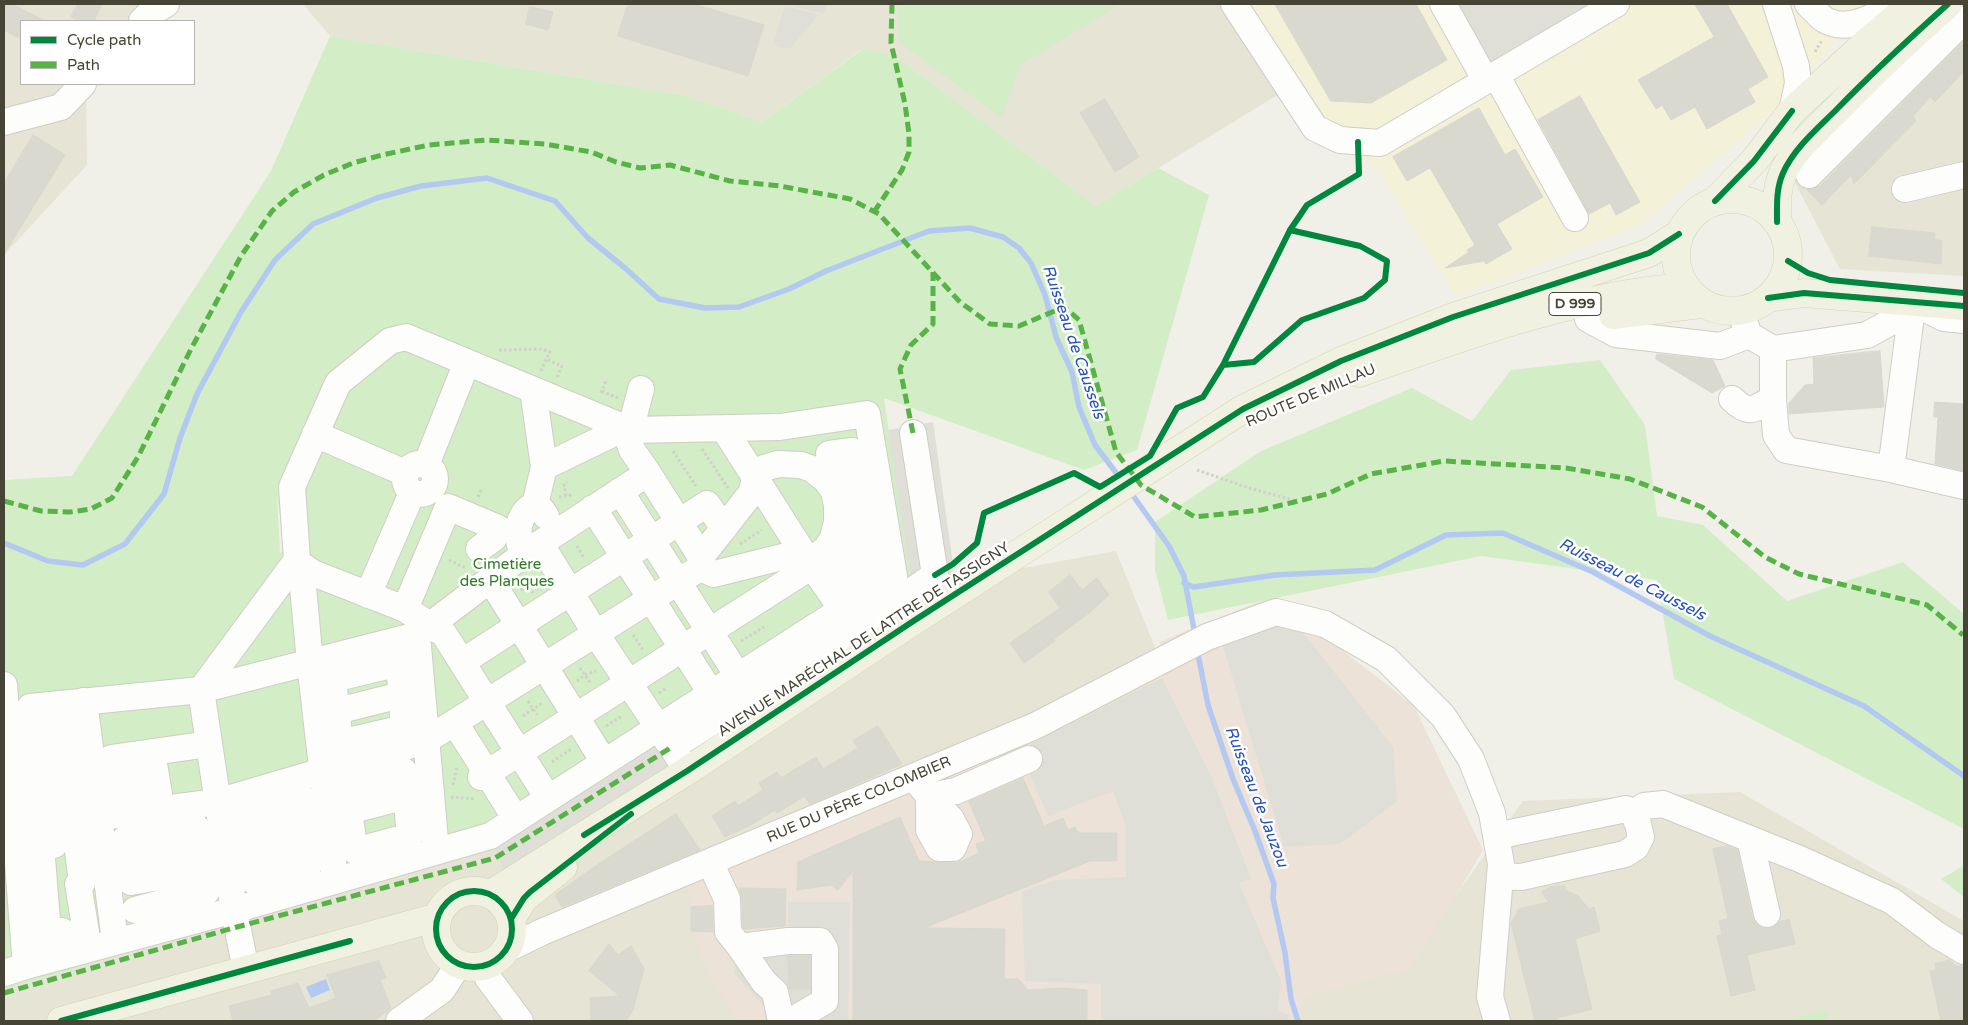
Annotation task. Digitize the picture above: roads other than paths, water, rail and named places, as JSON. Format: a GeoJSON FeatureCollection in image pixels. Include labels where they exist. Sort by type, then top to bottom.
{"type":"FeatureCollection","features":[{"type":"Feature","properties":{"kind":"main road"},"geometry":{"type":"LineString","coordinates":[[1715,201],[1732,199],[1750,202],[1765,209],[1777,222],[1786,240],[1788,261],[1779,287],[1755,307],[1744,323],[1692,295],[1677,268],[1675,251],[1679,234],[1688,220],[1700,209],[1715,201],[1754,161],[1792,111],[1866,43],[1912,4]]}},
{"type":"Feature","properties":{"kind":"main road"},"geometry":{"type":"LineString","coordinates":[[1777,222],[1777,192],[1783,172],[1794,153],[1881,64],[1948,4]]}},
{"type":"Feature","properties":{"kind":"main road"},"geometry":{"type":"LineString","coordinates":[[1157,464],[1243,409],[1341,361],[1453,317],[1649,254],[1679,234]]}},
{"type":"Feature","properties":{"kind":"main road"},"geometry":{"type":"LineString","coordinates":[[1788,261],[1808,274],[1830,280],[1964,293]]}},
{"type":"Feature","properties":{"kind":"main road","name":"ROUTE DE MILLAU"},"geometry":{"type":"LineString","coordinates":[[1157,464],[1335,382],[1468,336],[1572,304],[1656,289],[1692,295]]}},
{"type":"Feature","properties":{"kind":"main road"},"geometry":{"type":"LineString","coordinates":[[1768,298],[1804,293],[1912,309],[1964,306]]}},
{"type":"Feature","properties":{"kind":"main road","name":"ROUTE DE MILLAU"},"geometry":{"type":"LineString","coordinates":[[1468,336],[1527,330],[1588,319],[1692,295]]}},
{"type":"Feature","properties":{"kind":"main road","name":"AVENUE MARÉCHAL DE LATTRE DE TASSIGNY"},"geometry":{"type":"LineString","coordinates":[[491,894],[687,771],[915,620],[1157,464]]}},
{"type":"Feature","properties":{"kind":"main road","name":"AVENUE MARÉCHAL DE LATTRE DE TASSIGNY"},"geometry":{"type":"LineString","coordinates":[[510,932],[524,898],[530,892],[687,771]]}},
{"type":"Feature","properties":{"kind":"main road"},"geometry":{"type":"LineString","coordinates":[[61,1021],[405,926],[454,949],[501,957],[510,932],[507,909],[500,900],[491,894],[478,891],[465,892],[453,897],[444,906],[454,949]]}},
{"type":"Feature","properties":{"kind":"street"},"geometry":{"type":"LineString","coordinates":[[143,20],[166,4]]}},
{"type":"Feature","properties":{"kind":"street"},"geometry":{"type":"LineString","coordinates":[[1234,4],[1315,128],[1340,140],[1380,143],[1616,4]]}},
{"type":"Feature","properties":{"kind":"street"},"geometry":{"type":"LineString","coordinates":[[1443,4],[1576,218]]}},
{"type":"Feature","properties":{"kind":"street"},"geometry":{"type":"LineString","coordinates":[[1776,4],[1796,66],[1798,83],[1792,111]]}},
{"type":"Feature","properties":{"kind":"street"},"geometry":{"type":"LineString","coordinates":[[1821,15],[1843,25],[1869,19],[1895,4]]}},
{"type":"Feature","properties":{"kind":"street"},"geometry":{"type":"LineString","coordinates":[[1809,175],[1964,20]]}},
{"type":"Feature","properties":{"kind":"street"},"geometry":{"type":"LineString","coordinates":[[4,122],[62,107],[82,85]]}},
{"type":"Feature","properties":{"kind":"street"},"geometry":{"type":"LineString","coordinates":[[1905,189],[1964,175]]}},
{"type":"Feature","properties":{"kind":"street"},"geometry":{"type":"LineString","coordinates":[[1773,349],[1867,335],[1912,309],[1944,318],[1964,320]]}},
{"type":"Feature","properties":{"kind":"street"},"geometry":{"type":"LineString","coordinates":[[1891,469],[1912,309]]}},
{"type":"Feature","properties":{"kind":"street"},"geometry":{"type":"LineString","coordinates":[[1588,319],[1616,334],[1720,346],[1744,323],[1773,349],[1772,399],[1776,435],[1786,450],[1891,469],[1964,486]]}},
{"type":"Feature","properties":{"kind":"street"},"geometry":{"type":"LineString","coordinates":[[436,851],[404,771],[346,787],[301,824],[252,880],[311,862],[301,824],[322,771],[292,486],[338,383],[390,341],[406,337],[468,362],[536,376],[623,428],[632,450],[679,522],[710,631],[738,676]]}},
{"type":"Feature","properties":{"kind":"street"},"geometry":{"type":"LineString","coordinates":[[368,595],[468,362]]}},
{"type":"Feature","properties":{"kind":"street"},"geometry":{"type":"LineString","coordinates":[[536,376],[544,467],[519,544],[537,546],[570,592],[687,771]]}},
{"type":"Feature","properties":{"kind":"street"},"geometry":{"type":"LineString","coordinates":[[623,428],[641,389]]}},
{"type":"Feature","properties":{"kind":"street"},"geometry":{"type":"LineString","coordinates":[[1732,400],[1742,408],[1751,410],[1772,399]]}},
{"type":"Feature","properties":{"kind":"street"},"geometry":{"type":"LineString","coordinates":[[544,467],[623,428],[780,427],[867,414],[860,508],[871,566],[842,585],[820,571],[786,556],[714,574],[693,569],[652,540],[620,491]]}},
{"type":"Feature","properties":{"kind":"street"},"geometry":{"type":"LineString","coordinates":[[801,465],[803,454],[808,449],[805,423]]}},
{"type":"Feature","properties":{"kind":"street"},"geometry":{"type":"LineString","coordinates":[[728,428],[728,435],[781,518],[820,571]]}},
{"type":"Feature","properties":{"kind":"street"},"geometry":{"type":"LineString","coordinates":[[6,745],[20,829],[48,902],[111,940],[234,910],[490,836],[604,762],[665,737],[804,664],[935,575],[913,433]]}},
{"type":"Feature","properties":{"kind":"street"},"geometry":{"type":"LineString","coordinates":[[316,434],[419,479],[531,509]]}},
{"type":"Feature","properties":{"kind":"street"},"geometry":{"type":"LineString","coordinates":[[20,829],[68,823],[129,804],[217,802],[425,742],[596,634],[693,569],[729,537],[752,492],[756,477],[764,468],[778,464],[801,465],[839,474],[834,491],[860,508],[894,576],[712,693],[665,737]]}},
{"type":"Feature","properties":{"kind":"street"},"geometry":{"type":"LineString","coordinates":[[111,940],[48,902],[20,829],[30,706],[201,690],[310,663],[424,630],[490,579],[537,546],[584,502],[620,491],[648,473]]}},
{"type":"Feature","properties":{"kind":"street"},"geometry":{"type":"LineString","coordinates":[[584,502],[624,558],[712,693]]}},
{"type":"Feature","properties":{"kind":"street"},"geometry":{"type":"LineString","coordinates":[[462,662],[707,504],[729,537]]}},
{"type":"Feature","properties":{"kind":"street"},"geometry":{"type":"LineString","coordinates":[[405,609],[448,507],[498,528],[494,538],[479,549]]}},
{"type":"Feature","properties":{"kind":"street"},"geometry":{"type":"LineString","coordinates":[[842,609],[814,558],[826,549],[833,538],[837,522],[860,508]]}},
{"type":"Feature","properties":{"kind":"street"},"geometry":{"type":"LineString","coordinates":[[299,563],[313,573],[405,609],[424,630],[444,634],[548,798]]}},
{"type":"Feature","properties":{"kind":"street"},"geometry":{"type":"LineString","coordinates":[[217,802],[201,690],[299,563]]}},
{"type":"Feature","properties":{"kind":"street"},"geometry":{"type":"LineString","coordinates":[[482,783],[519,752],[682,648],[820,571]]}},
{"type":"Feature","properties":{"kind":"street"},"geometry":{"type":"LineString","coordinates":[[490,579],[604,762]]}},
{"type":"Feature","properties":{"kind":"street","name":"RUE DU PÈRE COLOMBIER"},"geometry":{"type":"LineString","coordinates":[[510,932],[542,932],[710,862],[922,786],[1168,656],[1208,637],[1276,612],[1325,624],[1386,659],[1443,716],[1471,759],[1492,813],[1496,836]]}},
{"type":"Feature","properties":{"kind":"street"},"geometry":{"type":"LineString","coordinates":[[217,802],[301,824],[355,851],[410,836],[425,742],[424,630]]}},
{"type":"Feature","properties":{"kind":"street"},"geometry":{"type":"LineString","coordinates":[[399,663],[404,728],[340,743],[337,711],[333,679],[399,663]]}},
{"type":"Feature","properties":{"kind":"street"},"geometry":{"type":"LineString","coordinates":[[48,902],[53,837],[68,823],[74,807],[72,771],[84,701]]}},
{"type":"Feature","properties":{"kind":"street"},"geometry":{"type":"LineString","coordinates":[[455,723],[482,783],[516,819]]}},
{"type":"Feature","properties":{"kind":"street"},"geometry":{"type":"LineString","coordinates":[[48,902],[129,804],[142,753],[209,744]]}},
{"type":"Feature","properties":{"kind":"street"},"geometry":{"type":"LineString","coordinates":[[922,786],[956,791],[1029,760]]}},
{"type":"Feature","properties":{"kind":"street"},"geometry":{"type":"LineString","coordinates":[[72,771],[129,804]]}},
{"type":"Feature","properties":{"kind":"street"},"geometry":{"type":"LineString","coordinates":[[1633,813],[1644,806],[1663,804],[1802,860],[1892,901],[1937,935],[1964,951]]}},
{"type":"Feature","properties":{"kind":"street"},"geometry":{"type":"LineString","coordinates":[[1497,1021],[1490,997],[1500,876],[1501,864],[1496,836],[1626,809],[1633,813],[1638,824],[1641,837],[1636,847],[1625,854],[1521,877],[1500,876]]}},
{"type":"Feature","properties":{"kind":"street"},"geometry":{"type":"LineString","coordinates":[[48,902],[210,860],[301,824]]}},
{"type":"Feature","properties":{"kind":"street"},"geometry":{"type":"LineString","coordinates":[[301,824],[335,880]]}},
{"type":"Feature","properties":{"kind":"street"},"geometry":{"type":"LineString","coordinates":[[48,902],[126,839],[196,827],[234,910],[246,970]]}},
{"type":"Feature","properties":{"kind":"street"},"geometry":{"type":"LineString","coordinates":[[1750,839],[1767,914]]}},
{"type":"Feature","properties":{"kind":"street"},"geometry":{"type":"LineString","coordinates":[[48,902],[135,910],[207,891],[210,860]]}},
{"type":"Feature","properties":{"kind":"street"},"geometry":{"type":"LineString","coordinates":[[710,862],[727,899],[728,932],[764,982],[775,992],[781,1021]]}},
{"type":"Feature","properties":{"kind":"street"},"geometry":{"type":"LineString","coordinates":[[111,940],[135,910]]}},
{"type":"Feature","properties":{"kind":"street"},"geometry":{"type":"LineString","coordinates":[[740,948],[788,942],[820,941],[825,949],[825,1001],[791,1021]]}},
{"type":"Feature","properties":{"kind":"street"},"geometry":{"type":"LineString","coordinates":[[399,1021],[442,990],[454,949],[488,978],[520,1021]]}},
{"type":"Feature","properties":{"kind":"water"},"geometry":{"type":"Polygon","coordinates":[[[326,979],[330,990],[311,998],[306,987],[326,979]]]}},
{"type":"Feature","properties":{"kind":"waterway","name":"Ruisseau de Caussels"},"geometry":{"type":"LineString","coordinates":[[4,543],[48,561],[83,565],[125,544],[164,494],[180,438],[197,394],[241,312],[275,260],[313,224],[377,198],[421,186],[487,178],[555,201],[588,238],[659,299],[705,308],[739,307],[789,289],[826,271],[929,231],[970,228],[1003,237],[1019,248],[1031,263],[1045,295],[1056,337],[1072,372],[1079,407],[1095,445],[1120,478]]}},
{"type":"Feature","properties":{"kind":"waterway","name":"Ruisseau de Caussels"},"geometry":{"type":"LineString","coordinates":[[1129,490],[1169,546],[1184,576],[1195,635]]}},
{"type":"Feature","properties":{"kind":"waterway","name":"Ruisseau de Caussels"},"geometry":{"type":"LineString","coordinates":[[1184,583],[1194,587],[1275,575],[1375,570],[1446,535],[1503,533],[1593,572],[1710,636],[1864,706],[1964,776]]}},
{"type":"Feature","properties":{"kind":"waterway","name":"Ruisseau de Jauzou"},"geometry":{"type":"LineString","coordinates":[[1197,649],[1208,705],[1233,779],[1255,831],[1274,884],[1273,898],[1285,953],[1291,999],[1298,1021]]}},
{"type":"Feature","properties":{"kind":"park label","name":"Cimetière des Planques"},"geometry":{"type":"Point","coordinates":[507,574]}}]}
